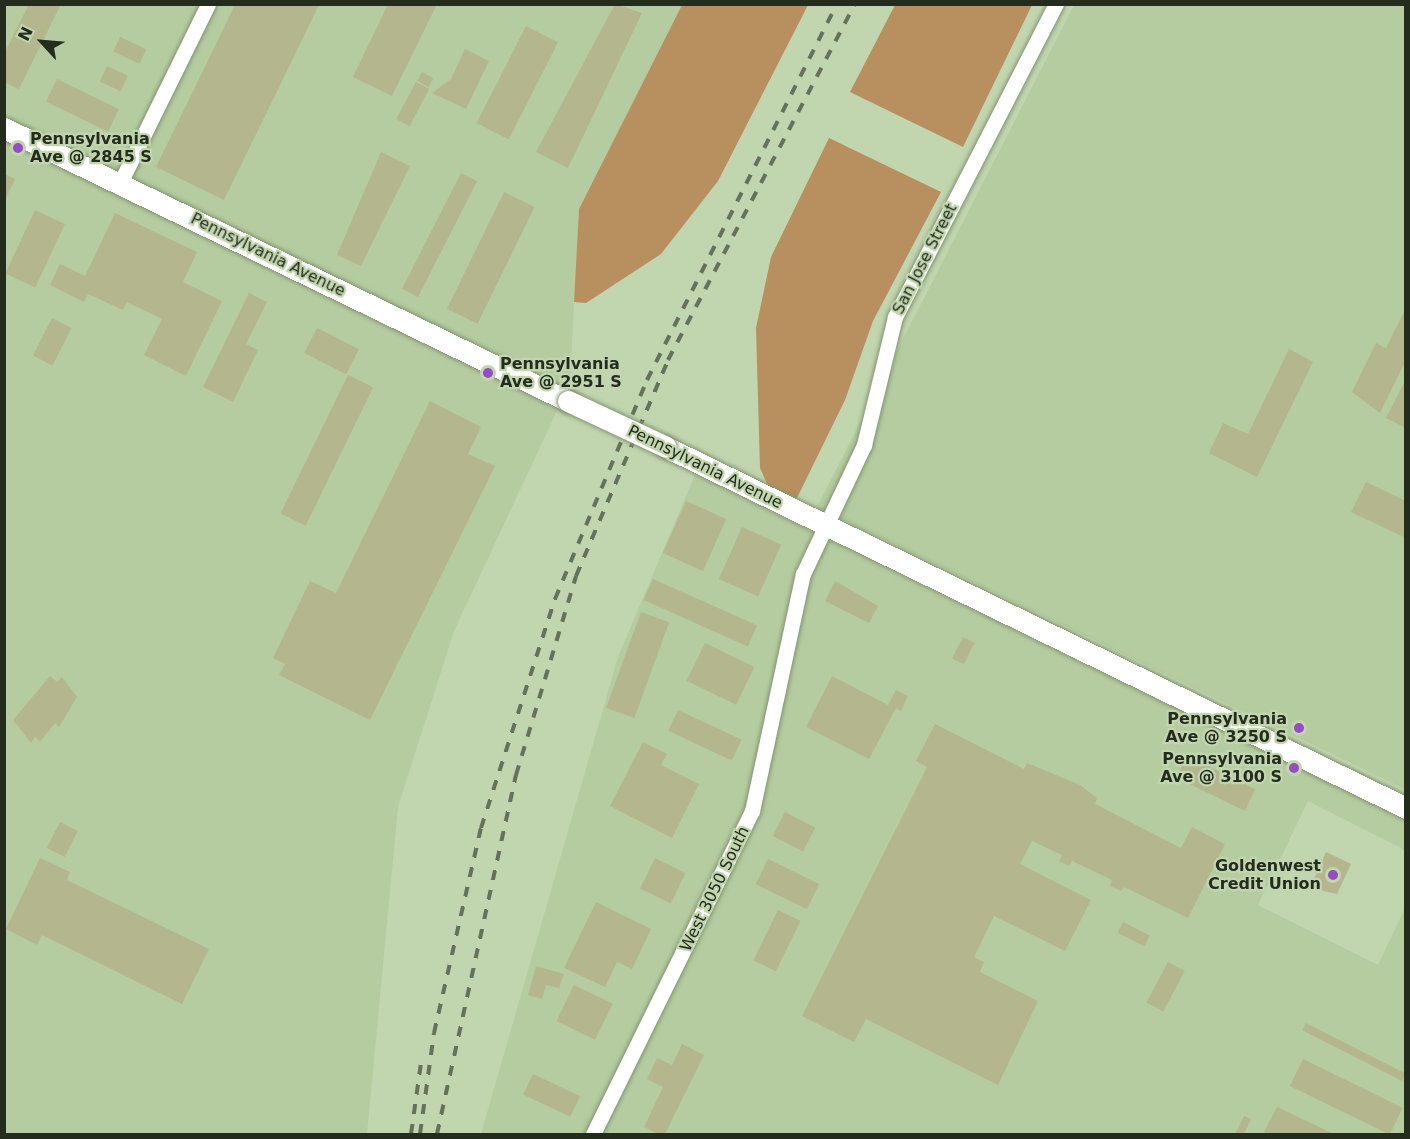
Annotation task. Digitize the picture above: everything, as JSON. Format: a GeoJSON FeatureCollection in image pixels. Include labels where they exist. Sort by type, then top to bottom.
{"type":"FeatureCollection","features":[{"type":"Feature","properties":{"kind":"street"},"geometry":{"type":"LineString","coordinates":[[120,183],[208,4]]}},
{"type":"Feature","properties":{"kind":"street","name":"San Jose Street"},"geometry":{"type":"LineString","coordinates":[[824,525],[864,445],[895,317],[1056,4]]}},
{"type":"Feature","properties":{"kind":"street","name":"Pennsylvania Avenue"},"geometry":{"type":"LineString","coordinates":[[4,128],[666,447],[1406,808]]}},
{"type":"Feature","properties":{"kind":"street","name":"West 3050 South"},"geometry":{"type":"LineString","coordinates":[[593,1134],[752,811],[803,574],[824,525]]}},
{"type":"Feature","properties":{"kind":"shaded area"},"geometry":{"type":"Polygon","coordinates":[[[5,5],[682,5],[579,209],[570,383],[454,631],[398,807],[367,1134],[5,1134],[5,5]]]}},
{"type":"Feature","properties":{"kind":"shaded area"},"geometry":{"type":"Polygon","coordinates":[[[682,5],[808,5],[718,181],[661,254],[586,303],[574,302],[579,209],[682,5]]]}},
{"type":"Feature","properties":{"kind":"shaded area"},"geometry":{"type":"Polygon","coordinates":[[[895,5],[1032,5],[963,147],[850,92],[895,5]]]}},
{"type":"Feature","properties":{"kind":"shaded area"},"geometry":{"type":"Polygon","coordinates":[[[1074,5],[1405,5],[1405,789],[817,507],[1074,5]]]}},
{"type":"Feature","properties":{"kind":"shaded area"},"geometry":{"type":"Polygon","coordinates":[[[829,138],[941,192],[873,321],[845,400],[796,500],[768,486],[760,468],[756,328],[771,257],[829,138]]]}},
{"type":"Feature","properties":{"kind":"shaded area"},"geometry":{"type":"Polygon","coordinates":[[[695,475],[1405,819],[1405,850],[1308,801],[1258,905],[1378,965],[1405,908],[1405,1134],[481,1134],[618,657],[695,475]]]}},
{"type":"Feature","properties":{"kind":"building"},"geometry":{"type":"Polygon","coordinates":[[[29,4],[61,4],[19,89],[4,82],[4,54],[29,4]]]}},
{"type":"Feature","properties":{"kind":"building"},"geometry":{"type":"Polygon","coordinates":[[[388,4],[437,4],[392,96],[353,77],[388,4]]]}},
{"type":"Feature","properties":{"kind":"building"},"geometry":{"type":"Polygon","coordinates":[[[615,4],[642,13],[568,168],[536,152],[615,4]]]}},
{"type":"Feature","properties":{"kind":"building"},"geometry":{"type":"Polygon","coordinates":[[[235,5],[319,5],[224,200],[156,167],[235,5]]]}},
{"type":"Feature","properties":{"kind":"building"},"geometry":{"type":"Polygon","coordinates":[[[526,26],[558,42],[509,139],[477,123],[526,26]]]}},
{"type":"Feature","properties":{"kind":"building"},"geometry":{"type":"Polygon","coordinates":[[[120,37],[146,49],[140,64],[113,52],[120,37]]]}},
{"type":"Feature","properties":{"kind":"building"},"geometry":{"type":"Polygon","coordinates":[[[465,49],[489,61],[466,109],[432,93],[451,79],[465,49]]]}},
{"type":"Feature","properties":{"kind":"building"},"geometry":{"type":"Polygon","coordinates":[[[107,66],[128,76],[121,91],[100,81],[107,66]]]}},
{"type":"Feature","properties":{"kind":"building"},"geometry":{"type":"Polygon","coordinates":[[[422,72],[433,78],[429,87],[417,81],[422,72]]]}},
{"type":"Feature","properties":{"kind":"building"},"geometry":{"type":"Polygon","coordinates":[[[57,79],[119,109],[108,132],[46,101],[57,79]]]}},
{"type":"Feature","properties":{"kind":"building"},"geometry":{"type":"Polygon","coordinates":[[[416,82],[429,89],[410,126],[396,119],[416,82]]]}},
{"type":"Feature","properties":{"kind":"building"},"geometry":{"type":"Polygon","coordinates":[[[381,152],[410,166],[361,266],[337,255],[381,152]]]}},
{"type":"Feature","properties":{"kind":"building"},"geometry":{"type":"Polygon","coordinates":[[[461,173],[477,181],[418,297],[402,289],[461,173]]]}},
{"type":"Feature","properties":{"kind":"building"},"geometry":{"type":"Polygon","coordinates":[[[4,174],[15,179],[4,202],[4,174]]]}},
{"type":"Feature","properties":{"kind":"building"},"geometry":{"type":"Polygon","coordinates":[[[504,192],[535,207],[478,324],[447,309],[504,192]]]}},
{"type":"Feature","properties":{"kind":"building"},"geometry":{"type":"Polygon","coordinates":[[[35,210],[65,224],[35,287],[5,273],[35,210]]]}},
{"type":"Feature","properties":{"kind":"building"},"geometry":{"type":"Polygon","coordinates":[[[115,213],[197,252],[183,282],[222,301],[186,376],[144,355],[162,319],[127,302],[123,310],[88,294],[84,302],[50,285],[60,264],[85,276],[115,213]]]}},
{"type":"Feature","properties":{"kind":"building"},"geometry":{"type":"Polygon","coordinates":[[[249,293],[267,302],[246,344],[258,350],[233,402],[203,387],[249,293]]]}},
{"type":"Feature","properties":{"kind":"building"},"geometry":{"type":"Polygon","coordinates":[[[1406,308],[1406,360],[1380,413],[1352,392],[1376,343],[1386,348],[1406,308]]]}},
{"type":"Feature","properties":{"kind":"building"},"geometry":{"type":"Polygon","coordinates":[[[52,318],[72,328],[53,365],[33,355],[52,318]]]}},
{"type":"Feature","properties":{"kind":"building"},"geometry":{"type":"Polygon","coordinates":[[[317,328],[359,349],[346,374],[304,353],[317,328]]]}},
{"type":"Feature","properties":{"kind":"building"},"geometry":{"type":"Polygon","coordinates":[[[1289,349],[1313,362],[1257,477],[1209,453],[1223,423],[1248,434],[1289,349]]]}},
{"type":"Feature","properties":{"kind":"building"},"geometry":{"type":"Polygon","coordinates":[[[348,375],[373,387],[306,526],[280,513],[348,375]]]}},
{"type":"Feature","properties":{"kind":"building"},"geometry":{"type":"Polygon","coordinates":[[[1406,379],[1406,428],[1386,418],[1406,379]]]}},
{"type":"Feature","properties":{"kind":"building"},"geometry":{"type":"Polygon","coordinates":[[[430,401],[481,427],[468,454],[495,466],[370,720],[279,675],[285,664],[273,658],[310,581],[336,593],[430,401]]]}},
{"type":"Feature","properties":{"kind":"building"},"geometry":{"type":"Polygon","coordinates":[[[1366,482],[1406,501],[1406,538],[1351,512],[1366,482]]]}},
{"type":"Feature","properties":{"kind":"building"},"geometry":{"type":"Polygon","coordinates":[[[686,501],[726,519],[703,571],[663,553],[686,501]]]}},
{"type":"Feature","properties":{"kind":"building"},"geometry":{"type":"Polygon","coordinates":[[[742,527],[781,544],[758,597],[719,579],[742,527]]]}},
{"type":"Feature","properties":{"kind":"building"},"geometry":{"type":"Polygon","coordinates":[[[653,579],[757,625],[748,646],[644,600],[653,579]]]}},
{"type":"Feature","properties":{"kind":"building"},"geometry":{"type":"Polygon","coordinates":[[[835,581],[878,606],[869,623],[825,601],[835,581]]]}},
{"type":"Feature","properties":{"kind":"building"},"geometry":{"type":"Polygon","coordinates":[[[641,612],[669,622],[634,718],[606,708],[641,612]]]}},
{"type":"Feature","properties":{"kind":"building"},"geometry":{"type":"Polygon","coordinates":[[[963,637],[975,643],[964,664],[952,658],[963,637]]]}},
{"type":"Feature","properties":{"kind":"building"},"geometry":{"type":"Polygon","coordinates":[[[705,643],[754,667],[736,705],[687,681],[705,643]]]}},
{"type":"Feature","properties":{"kind":"building"},"geometry":{"type":"Polygon","coordinates":[[[50,676],[57,682],[62,677],[77,697],[59,727],[55,723],[40,742],[35,737],[31,743],[13,720],[50,676]]]}},
{"type":"Feature","properties":{"kind":"building"},"geometry":{"type":"Polygon","coordinates":[[[832,676],[888,705],[896,690],[908,696],[901,711],[896,708],[869,759],[806,727],[832,676]]]}},
{"type":"Feature","properties":{"kind":"building"},"geometry":{"type":"Polygon","coordinates":[[[678,710],[741,740],[732,760],[668,731],[678,710]]]}},
{"type":"Feature","properties":{"kind":"building"},"geometry":{"type":"Polygon","coordinates":[[[935,724],[1024,769],[1027,763],[1080,785],[1097,798],[1095,804],[1181,848],[1192,827],[1225,844],[1188,918],[1124,887],[1121,891],[1110,886],[1112,880],[1072,861],[1069,866],[1059,861],[1062,855],[1032,841],[1020,864],[1091,900],[1065,951],[994,916],[974,957],[984,962],[980,972],[1038,1001],[998,1085],[866,1019],[854,1042],[802,1016],[927,767],[916,761],[935,724]]]}},
{"type":"Feature","properties":{"kind":"building"},"geometry":{"type":"Polygon","coordinates":[[[643,742],[667,754],[661,765],[699,784],[672,838],[610,806],[643,742]]]}},
{"type":"Feature","properties":{"kind":"building"},"geometry":{"type":"Polygon","coordinates":[[[1187,756],[1255,789],[1245,811],[1176,778],[1187,756]]]}},
{"type":"Feature","properties":{"kind":"building"},"geometry":{"type":"Polygon","coordinates":[[[785,812],[815,827],[803,851],[773,836],[785,812]]]}},
{"type":"Feature","properties":{"kind":"building"},"geometry":{"type":"Polygon","coordinates":[[[60,822],[78,831],[65,857],[47,848],[60,822]]]}},
{"type":"Feature","properties":{"kind":"building"},"geometry":{"type":"Polygon","coordinates":[[[1326,852],[1351,864],[1337,894],[1310,888],[1326,852]]]}},
{"type":"Feature","properties":{"kind":"building"},"geometry":{"type":"Polygon","coordinates":[[[40,858],[70,872],[67,880],[209,949],[182,1004],[42,935],[37,945],[6,929],[40,858]]]}},
{"type":"Feature","properties":{"kind":"building"},"geometry":{"type":"Polygon","coordinates":[[[655,858],[686,873],[671,903],[640,889],[655,858]]]}},
{"type":"Feature","properties":{"kind":"building"},"geometry":{"type":"Polygon","coordinates":[[[768,859],[819,884],[807,909],[756,884],[768,859]]]}},
{"type":"Feature","properties":{"kind":"building"},"geometry":{"type":"Polygon","coordinates":[[[596,902],[651,929],[632,969],[617,962],[605,987],[564,968],[596,902]]]}},
{"type":"Feature","properties":{"kind":"building"},"geometry":{"type":"Polygon","coordinates":[[[778,910],[800,921],[776,971],[753,960],[778,910]]]}},
{"type":"Feature","properties":{"kind":"building"},"geometry":{"type":"Polygon","coordinates":[[[1123,922],[1150,936],[1144,946],[1118,933],[1123,922]]]}},
{"type":"Feature","properties":{"kind":"building"},"geometry":{"type":"Polygon","coordinates":[[[1168,962],[1185,971],[1163,1012],[1146,1003],[1168,962]]]}},
{"type":"Feature","properties":{"kind":"building"},"geometry":{"type":"Polygon","coordinates":[[[536,966],[564,974],[559,988],[546,985],[542,999],[528,995],[536,966]]]}},
{"type":"Feature","properties":{"kind":"building"},"geometry":{"type":"Polygon","coordinates":[[[574,985],[613,1004],[595,1040],[556,1021],[574,985]]]}},
{"type":"Feature","properties":{"kind":"building"},"geometry":{"type":"Polygon","coordinates":[[[1306,1023],[1406,1074],[1402,1081],[1302,1030],[1306,1023]]]}},
{"type":"Feature","properties":{"kind":"building"},"geometry":{"type":"Polygon","coordinates":[[[682,1044],[704,1055],[665,1134],[659,1134],[644,1127],[663,1087],[647,1079],[657,1058],[672,1065],[682,1044]]]}},
{"type":"Feature","properties":{"kind":"building"},"geometry":{"type":"Polygon","coordinates":[[[1303,1059],[1403,1108],[1388,1134],[1290,1086],[1303,1059]]]}},
{"type":"Feature","properties":{"kind":"building"},"geometry":{"type":"Polygon","coordinates":[[[533,1074],[580,1096],[570,1117],[523,1095],[533,1074]]]}},
{"type":"Feature","properties":{"kind":"building"},"geometry":{"type":"Polygon","coordinates":[[[1277,1107],[1334,1134],[1269,1134],[1264,1132],[1277,1107]]]}},
{"type":"Feature","properties":{"kind":"building"},"geometry":{"type":"Polygon","coordinates":[[[1244,1116],[1251,1119],[1244,1134],[1235,1134],[1244,1116]]]}},
{"type":"Feature","properties":{"kind":"railway"},"geometry":{"type":"LineString","coordinates":[[420,1134],[434,1033],[481,828],[555,599],[647,380],[837,4]]}},
{"type":"Feature","properties":{"kind":"railway"},"geometry":{"type":"LineString","coordinates":[[437,1134],[516,775],[576,576],[668,360],[855,4]]}},
{"type":"Feature","properties":{"kind":"railway"},"geometry":{"type":"LineString","coordinates":[[411,1134],[421,1063]]}},
{"type":"Feature","properties":{"kind":"place","name":"Pennsylvania Ave @ 2845 S"},"geometry":{"type":"Point","coordinates":[18,148]}},
{"type":"Feature","properties":{"kind":"place","name":"Pennsylvania Ave @ 2951 S"},"geometry":{"type":"Point","coordinates":[488,373]}},
{"type":"Feature","properties":{"kind":"place","name":"Pennsylvania Ave @ 3250 S"},"geometry":{"type":"Point","coordinates":[1299,728]}},
{"type":"Feature","properties":{"kind":"place","name":"Pennsylvania Ave @ 3100 S"},"geometry":{"type":"Point","coordinates":[1294,768]}},
{"type":"Feature","properties":{"kind":"place","name":"Goldenwest Credit Union"},"geometry":{"type":"Point","coordinates":[1333,875]}}]}
